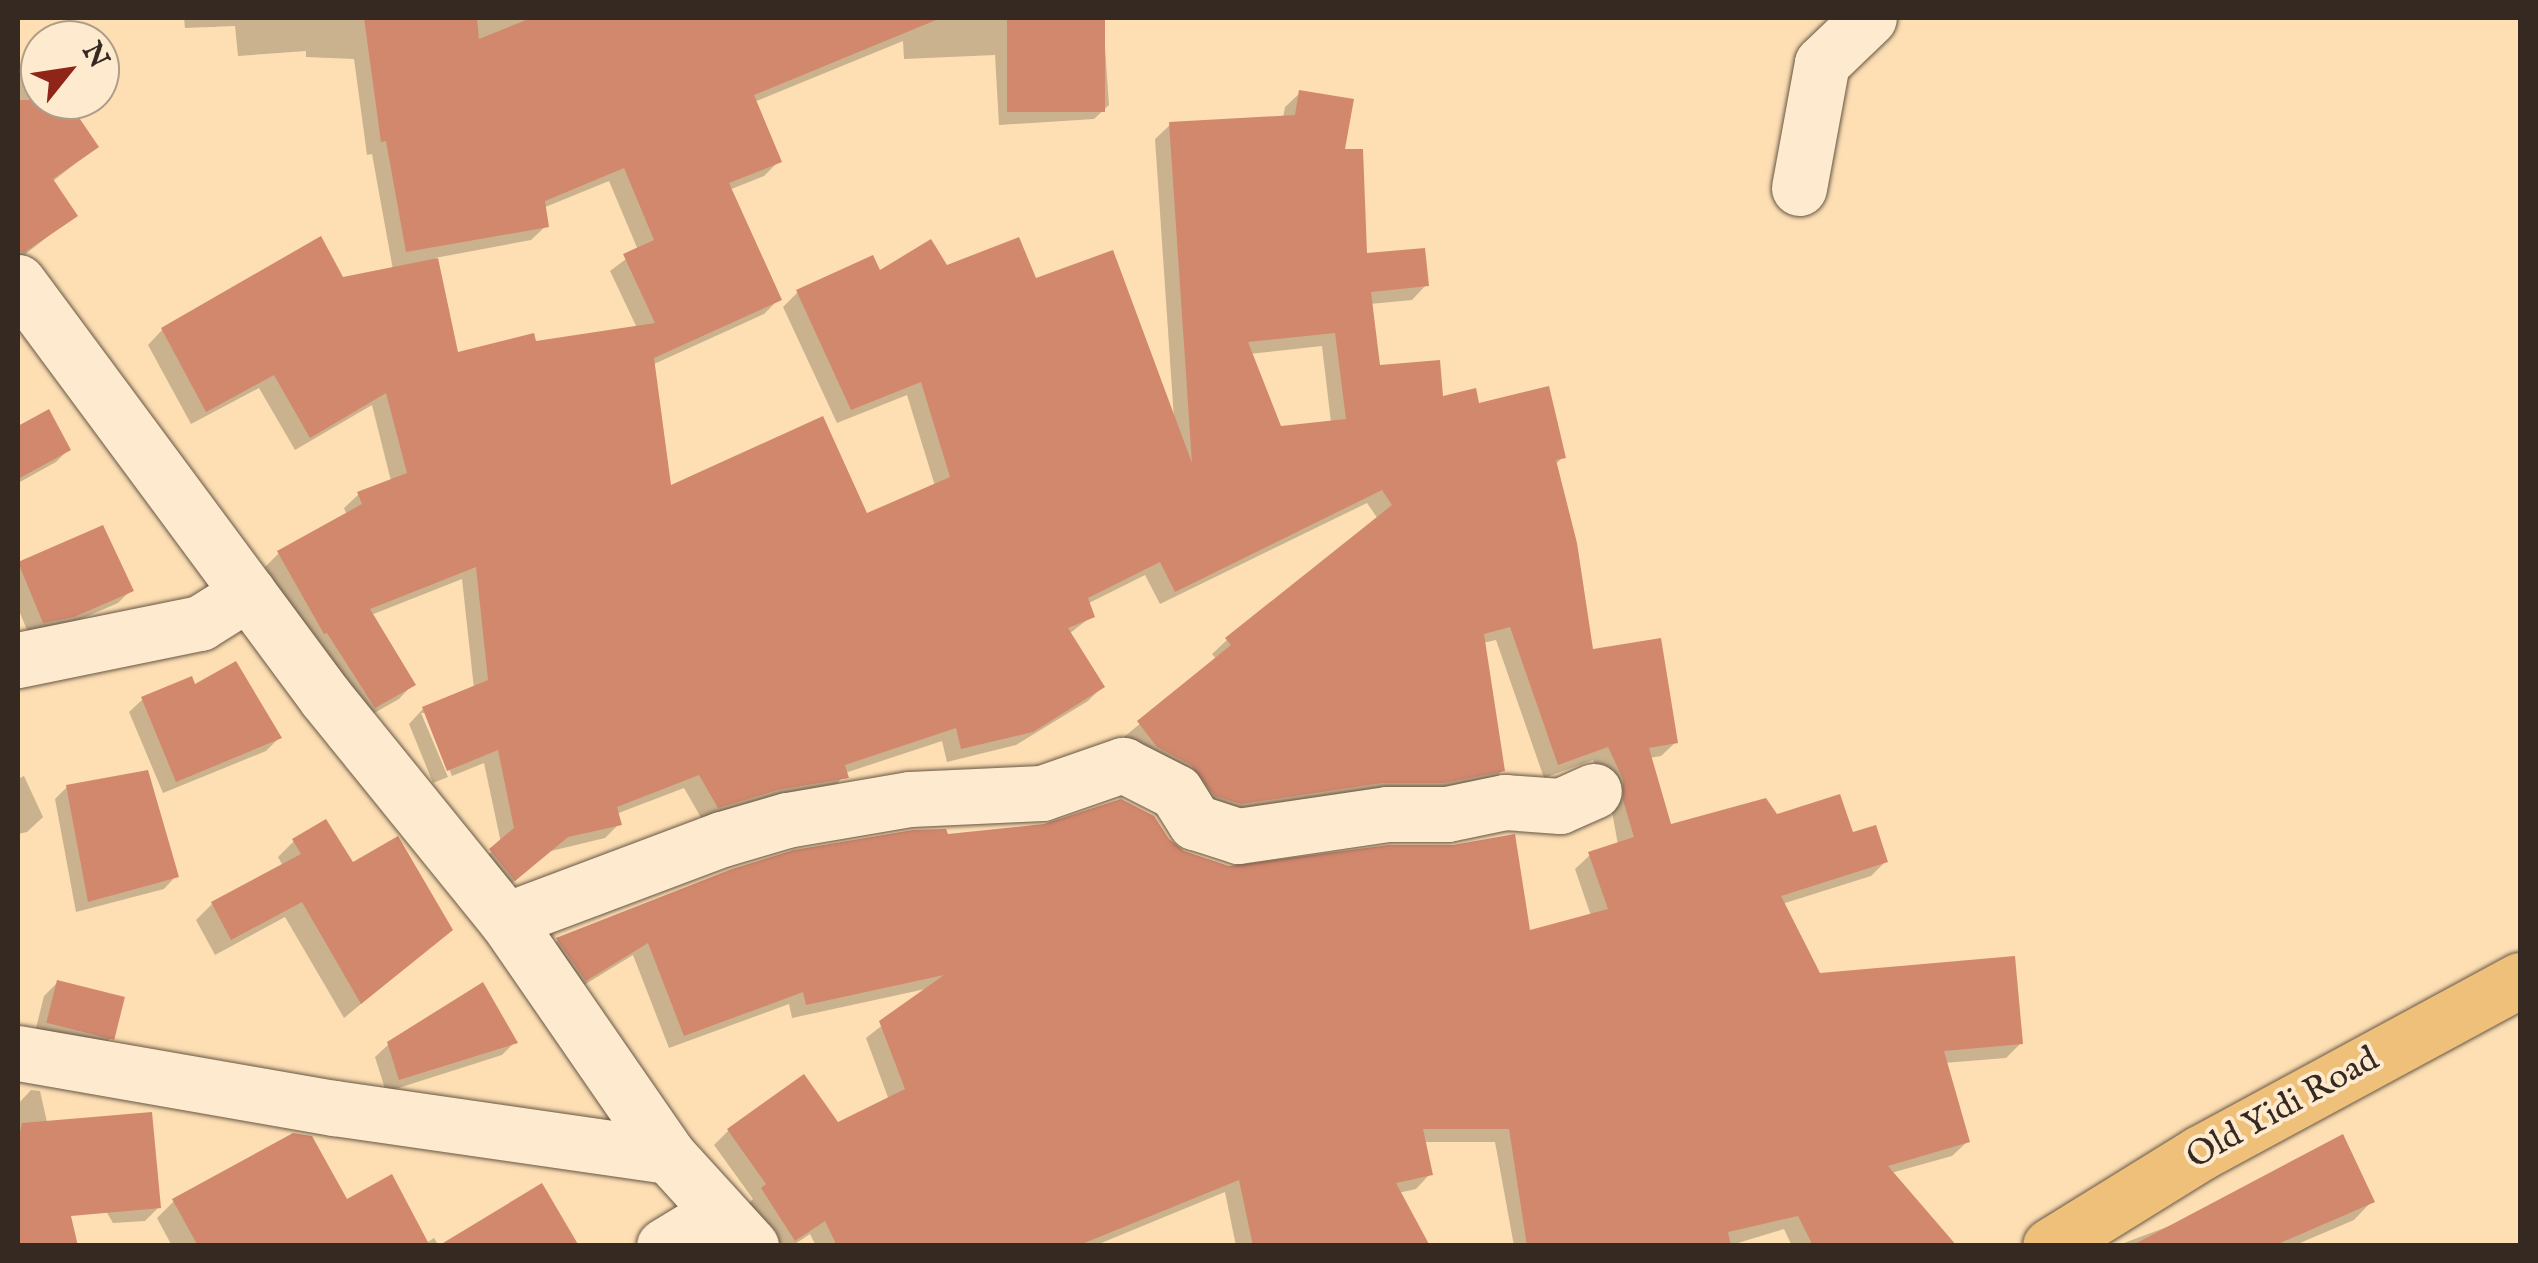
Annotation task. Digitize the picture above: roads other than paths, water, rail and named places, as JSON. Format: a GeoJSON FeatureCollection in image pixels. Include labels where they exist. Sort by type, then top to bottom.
{"type":"FeatureCollection","features":[{"type":"Feature","properties":{"kind":"main road","name":"Old Yidi Road"},"geometry":{"type":"LineString","coordinates":[[2050,1246],[2200,1153],[2520,980]]}},
{"type":"Feature","properties":{"kind":"street"},"geometry":{"type":"LineString","coordinates":[[1799,188],[1822,63],[1869,18]]}},
{"type":"Feature","properties":{"kind":"street"},"geometry":{"type":"LineString","coordinates":[[18,282],[326,698],[506,920],[669,1156],[734,1229],[664,1246]]}},
{"type":"Feature","properties":{"kind":"street"},"geometry":{"type":"LineString","coordinates":[[18,660],[200,622],[248,594]]}},
{"type":"Feature","properties":{"kind":"street"},"geometry":{"type":"LineString","coordinates":[[506,920],[753,828],[910,799],[1042,793],[1123,766],[1176,792],[1195,822],[1238,836],[1283,833],[1387,814],[1447,814],[1505,802],[1560,806],[1594,792]]}},
{"type":"Feature","properties":{"kind":"street"},"geometry":{"type":"LineString","coordinates":[[18,1053],[334,1108],[669,1156]]}}]}
